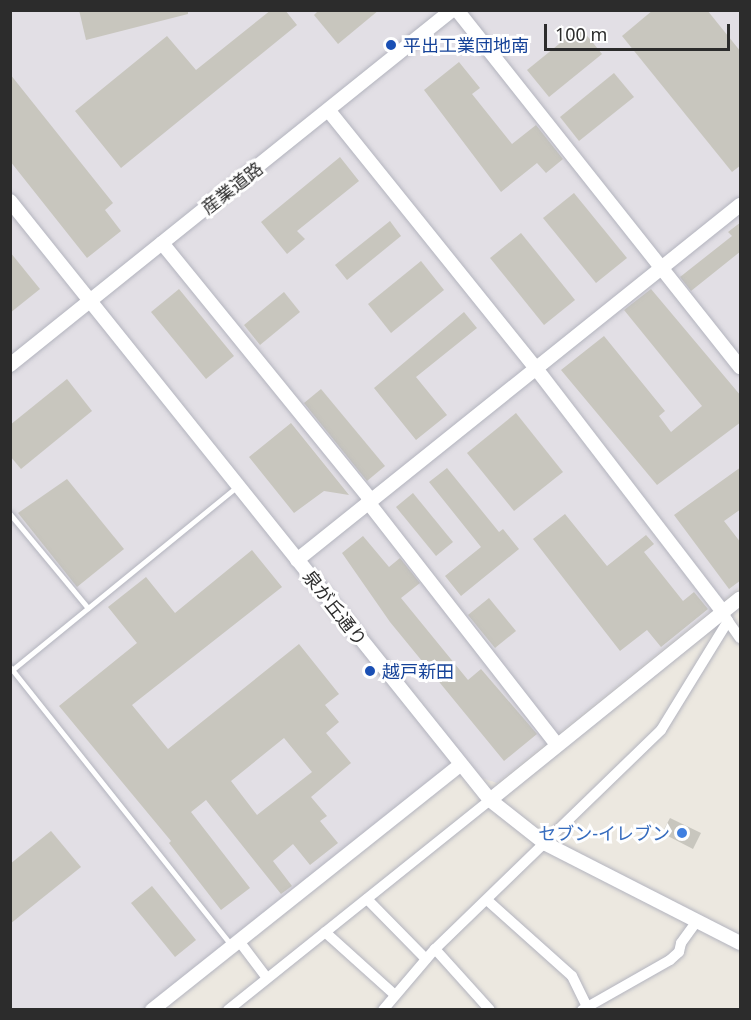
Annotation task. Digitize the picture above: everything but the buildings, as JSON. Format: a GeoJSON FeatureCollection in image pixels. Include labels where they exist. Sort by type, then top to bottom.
{"type":"FeatureCollection","features":[{"type":"Feature","properties":{"kind":"street","name":"産業道路"},"geometry":{"type":"LineString","coordinates":[[10,365],[452,10]]}},
{"type":"Feature","properties":{"kind":"street"},"geometry":{"type":"LineString","coordinates":[[457,10],[741,367]]}},
{"type":"Feature","properties":{"kind":"street"},"geometry":{"type":"LineString","coordinates":[[329,111],[535,368],[731,620],[741,638]]}},
{"type":"Feature","properties":{"kind":"street","name":"泉が丘通り"},"geometry":{"type":"LineString","coordinates":[[10,201],[459,766],[490,800],[546,844],[741,943]]}},
{"type":"Feature","properties":{"kind":"street"},"geometry":{"type":"LineString","coordinates":[[297,560],[741,205]]}},
{"type":"Feature","properties":{"kind":"street"},"geometry":{"type":"LineString","coordinates":[[162,243],[370,501],[558,746]]}},
{"type":"Feature","properties":{"kind":"street"},"geometry":{"type":"LineString","coordinates":[[383,1010],[435,949],[546,844],[661,730],[731,620],[741,598]]}},
{"type":"Feature","properties":{"kind":"street"},"geometry":{"type":"LineString","coordinates":[[228,1010],[558,746],[731,620]]}},
{"type":"Feature","properties":{"kind":"street"},"geometry":{"type":"LineString","coordinates":[[152,1010],[459,766]]}},
{"type":"Feature","properties":{"kind":"street"},"geometry":{"type":"LineString","coordinates":[[367,898],[426,959]]}},
{"type":"Feature","properties":{"kind":"street"},"geometry":{"type":"LineString","coordinates":[[487,900],[572,976],[585,1008],[670,960],[679,952],[681,943],[697,921]]}},
{"type":"Feature","properties":{"kind":"street"},"geometry":{"type":"LineString","coordinates":[[325,932],[395,995]]}},
{"type":"Feature","properties":{"kind":"street"},"geometry":{"type":"LineString","coordinates":[[235,943],[267,978]]}},
{"type":"Feature","properties":{"kind":"street"},"geometry":{"type":"LineString","coordinates":[[435,949],[490,1010]]}},
{"type":"Feature","properties":{"kind":"lane"},"geometry":{"type":"LineString","coordinates":[[235,943],[11,668],[238,486]]}},
{"type":"Feature","properties":{"kind":"lane"},"geometry":{"type":"LineString","coordinates":[[10,514],[88,608]]}},
{"type":"Feature","properties":{"kind":"shaded area"},"geometry":{"type":"Polygon","coordinates":[[[10,11],[740,11],[740,587],[497,783],[482,778],[464,756],[144,1009],[11,1009],[10,11]]]}},
{"type":"Feature","properties":{"kind":"place","name":"平出工業団地南"},"geometry":{"type":"Point","coordinates":[391,45]}},
{"type":"Feature","properties":{"kind":"place","name":"越戸新田"},"geometry":{"type":"Point","coordinates":[370,671]}},
{"type":"Feature","properties":{"kind":"place","name":"セブン-イレブン"},"geometry":{"type":"Point","coordinates":[682,833]}}]}
